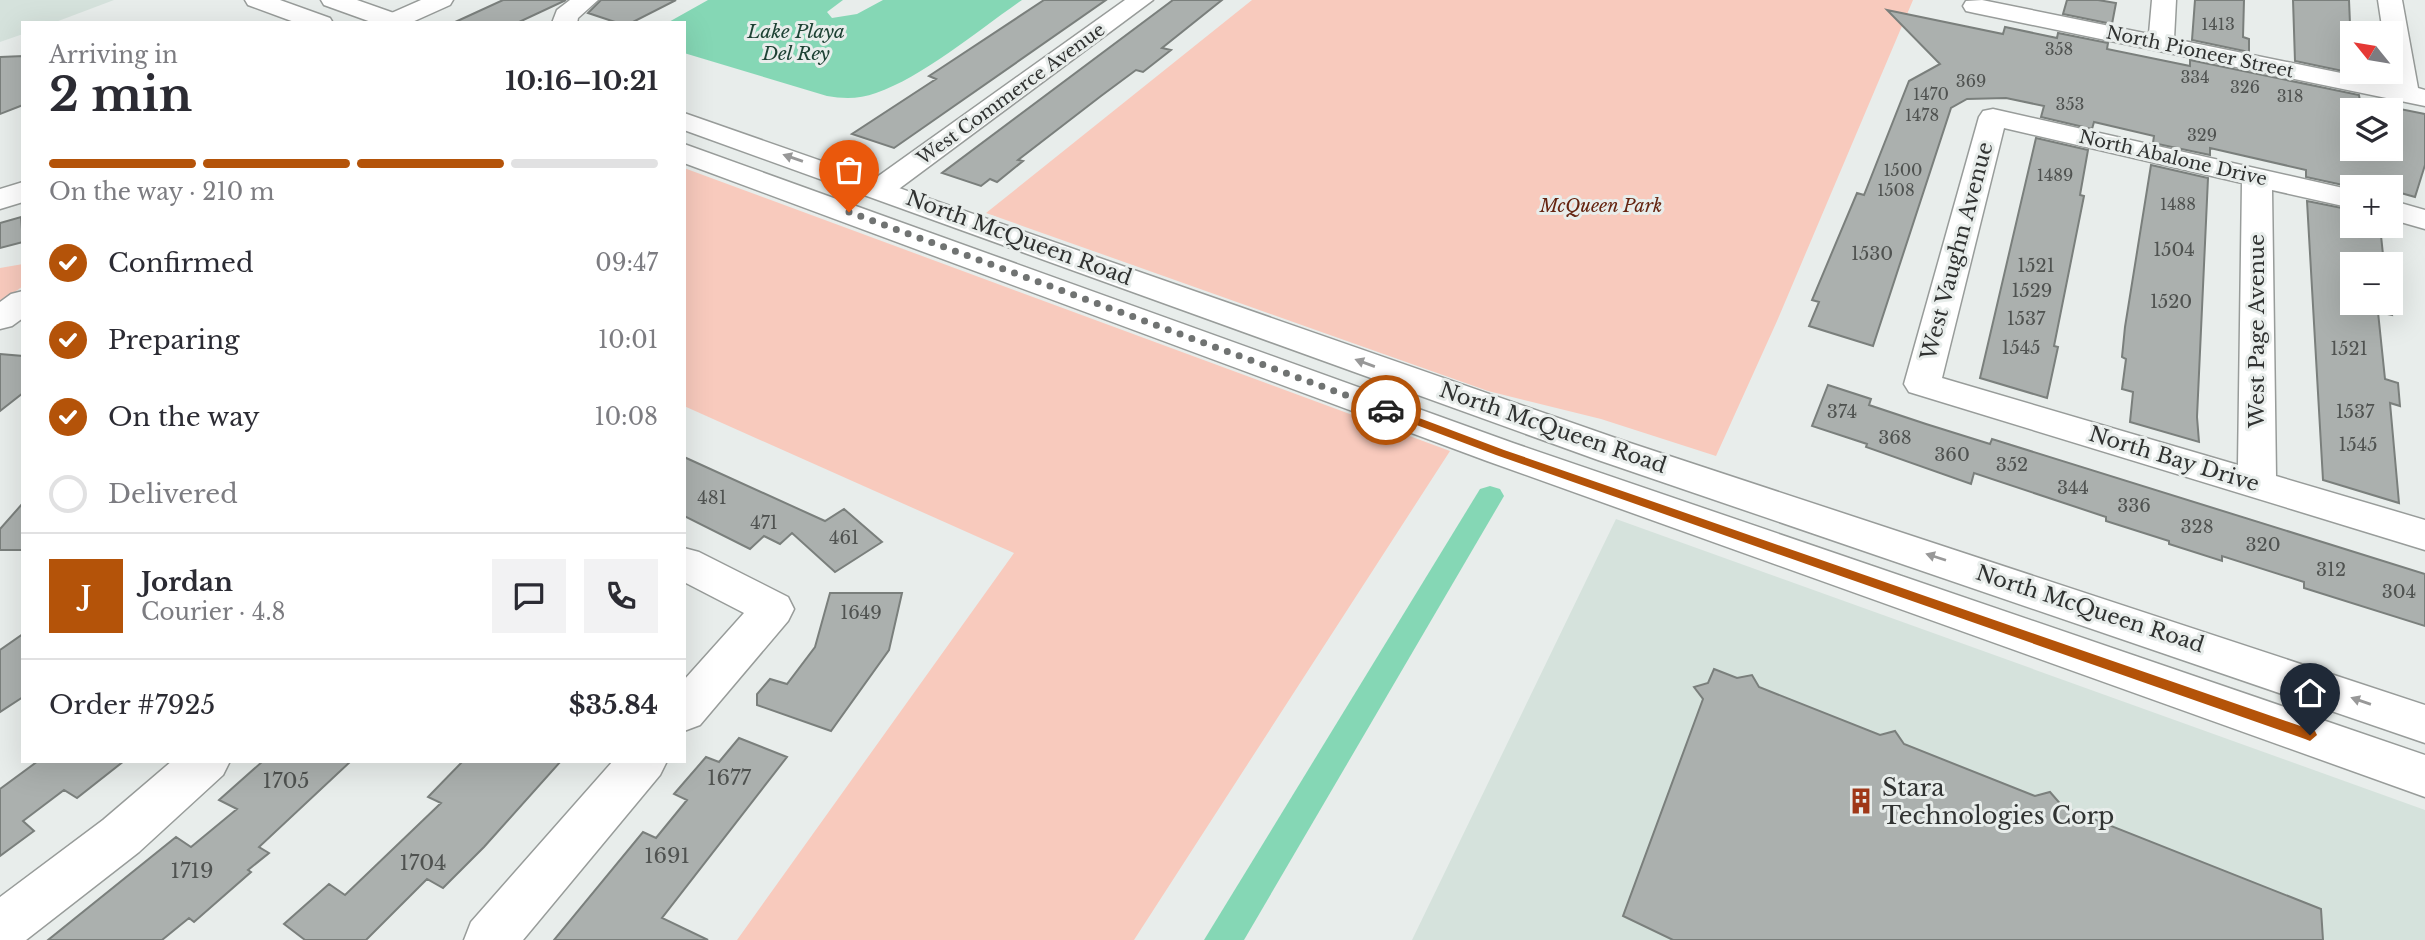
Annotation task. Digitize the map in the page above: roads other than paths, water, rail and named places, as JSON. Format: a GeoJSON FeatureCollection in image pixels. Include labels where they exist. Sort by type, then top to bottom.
{"type":"FeatureCollection","features":[{"type":"Feature","properties":{"kind":"street"},"geometry":{"type":"LineString","coordinates":[[257,0],[315,21]]}},
{"type":"Feature","properties":{"kind":"street"},"geometry":{"type":"LineString","coordinates":[[333,0],[391,21]]}},
{"type":"Feature","properties":{"kind":"street"},"geometry":{"type":"LineString","coordinates":[[396,21],[441,0]]}},
{"type":"Feature","properties":{"kind":"street"},"geometry":{"type":"LineString","coordinates":[[564,21],[566,15],[586,0]]}},
{"type":"Feature","properties":{"kind":"street","name":"West Commerce Avenue"},"geometry":{"type":"LineString","coordinates":[[881,188],[1141,0]]}},
{"type":"Feature","properties":{"kind":"street"},"geometry":{"type":"LineString","coordinates":[[2161,43],[2164,0]]}},
{"type":"Feature","properties":{"kind":"street"},"geometry":{"type":"LineString","coordinates":[[2390,0],[2415,96]]}},
{"type":"Feature","properties":{"kind":"street","name":"North Pioneer Street"},"geometry":{"type":"LineString","coordinates":[[1975,6],[2415,96]]}},
{"type":"Feature","properties":{"kind":"street","name":"North Abalone Drive"},"geometry":{"type":"LineString","coordinates":[[1993,117],[2340,196]]}},
{"type":"Feature","properties":{"kind":"street","name":"West Vaughn Avenue"},"geometry":{"type":"LineString","coordinates":[[1922,384],[1993,117]]}},
{"type":"Feature","properties":{"kind":"street","name":"North McQueen Road"},"geometry":{"type":"LineString","coordinates":[[686,122],[881,188],[1521,419],[2185,640],[2425,724]]}},
{"type":"Feature","properties":{"kind":"street","name":"North McQueen Road"},"geometry":{"type":"LineString","coordinates":[[686,154],[1500,452],[2425,776]]}},
{"type":"Feature","properties":{"kind":"street","name":"West Page Avenue"},"geometry":{"type":"LineString","coordinates":[[2257,176],[2258,485]]}},
{"type":"Feature","properties":{"kind":"street"},"geometry":{"type":"LineString","coordinates":[[0,200],[21,192]]}},
{"type":"Feature","properties":{"kind":"street"},"geometry":{"type":"LineString","coordinates":[[2403,213],[2425,219]]}},
{"type":"Feature","properties":{"kind":"street"},"geometry":{"type":"LineString","coordinates":[[1011,271],[1041,245]]}},
{"type":"Feature","properties":{"kind":"street","name":"North Bay Drive"},"geometry":{"type":"LineString","coordinates":[[1922,384],[2425,535]]}},
{"type":"Feature","properties":{"kind":"street"},"geometry":{"type":"LineString","coordinates":[[1500,452],[1521,419]]}},
{"type":"Feature","properties":{"kind":"street"},"geometry":{"type":"LineString","coordinates":[[686,564],[773,609],[686,710]]}},
{"type":"Feature","properties":{"kind":"street"},"geometry":{"type":"LineString","coordinates":[[0,928],[121,836],[204,763]]}},
{"type":"Feature","properties":{"kind":"street"},"geometry":{"type":"LineString","coordinates":[[490,940],[641,763]]}},
{"type":"Feature","properties":{"kind":"water","name":"Lake Playa Del Rey"},"geometry":{"type":"Polygon","coordinates":[[[708,0],[843,0],[827,12],[832,18],[857,14],[883,0],[1022,0],[913,76],[876,93],[846,98],[827,96],[686,54],[686,21],[671,21],[708,0]]]}},
{"type":"Feature","properties":{"kind":"waterway"},"geometry":{"type":"LineString","coordinates":[[1223,940],[1490,496]]}},
{"type":"Feature","properties":{"kind":"place","name":"Stara Technologies Corp"},"geometry":{"type":"Point","coordinates":[1861,801]}},
{"type":"Feature","properties":{"kind":"park label","name":"McQueen Park"},"geometry":{"type":"Point","coordinates":[1601,206]}}]}
